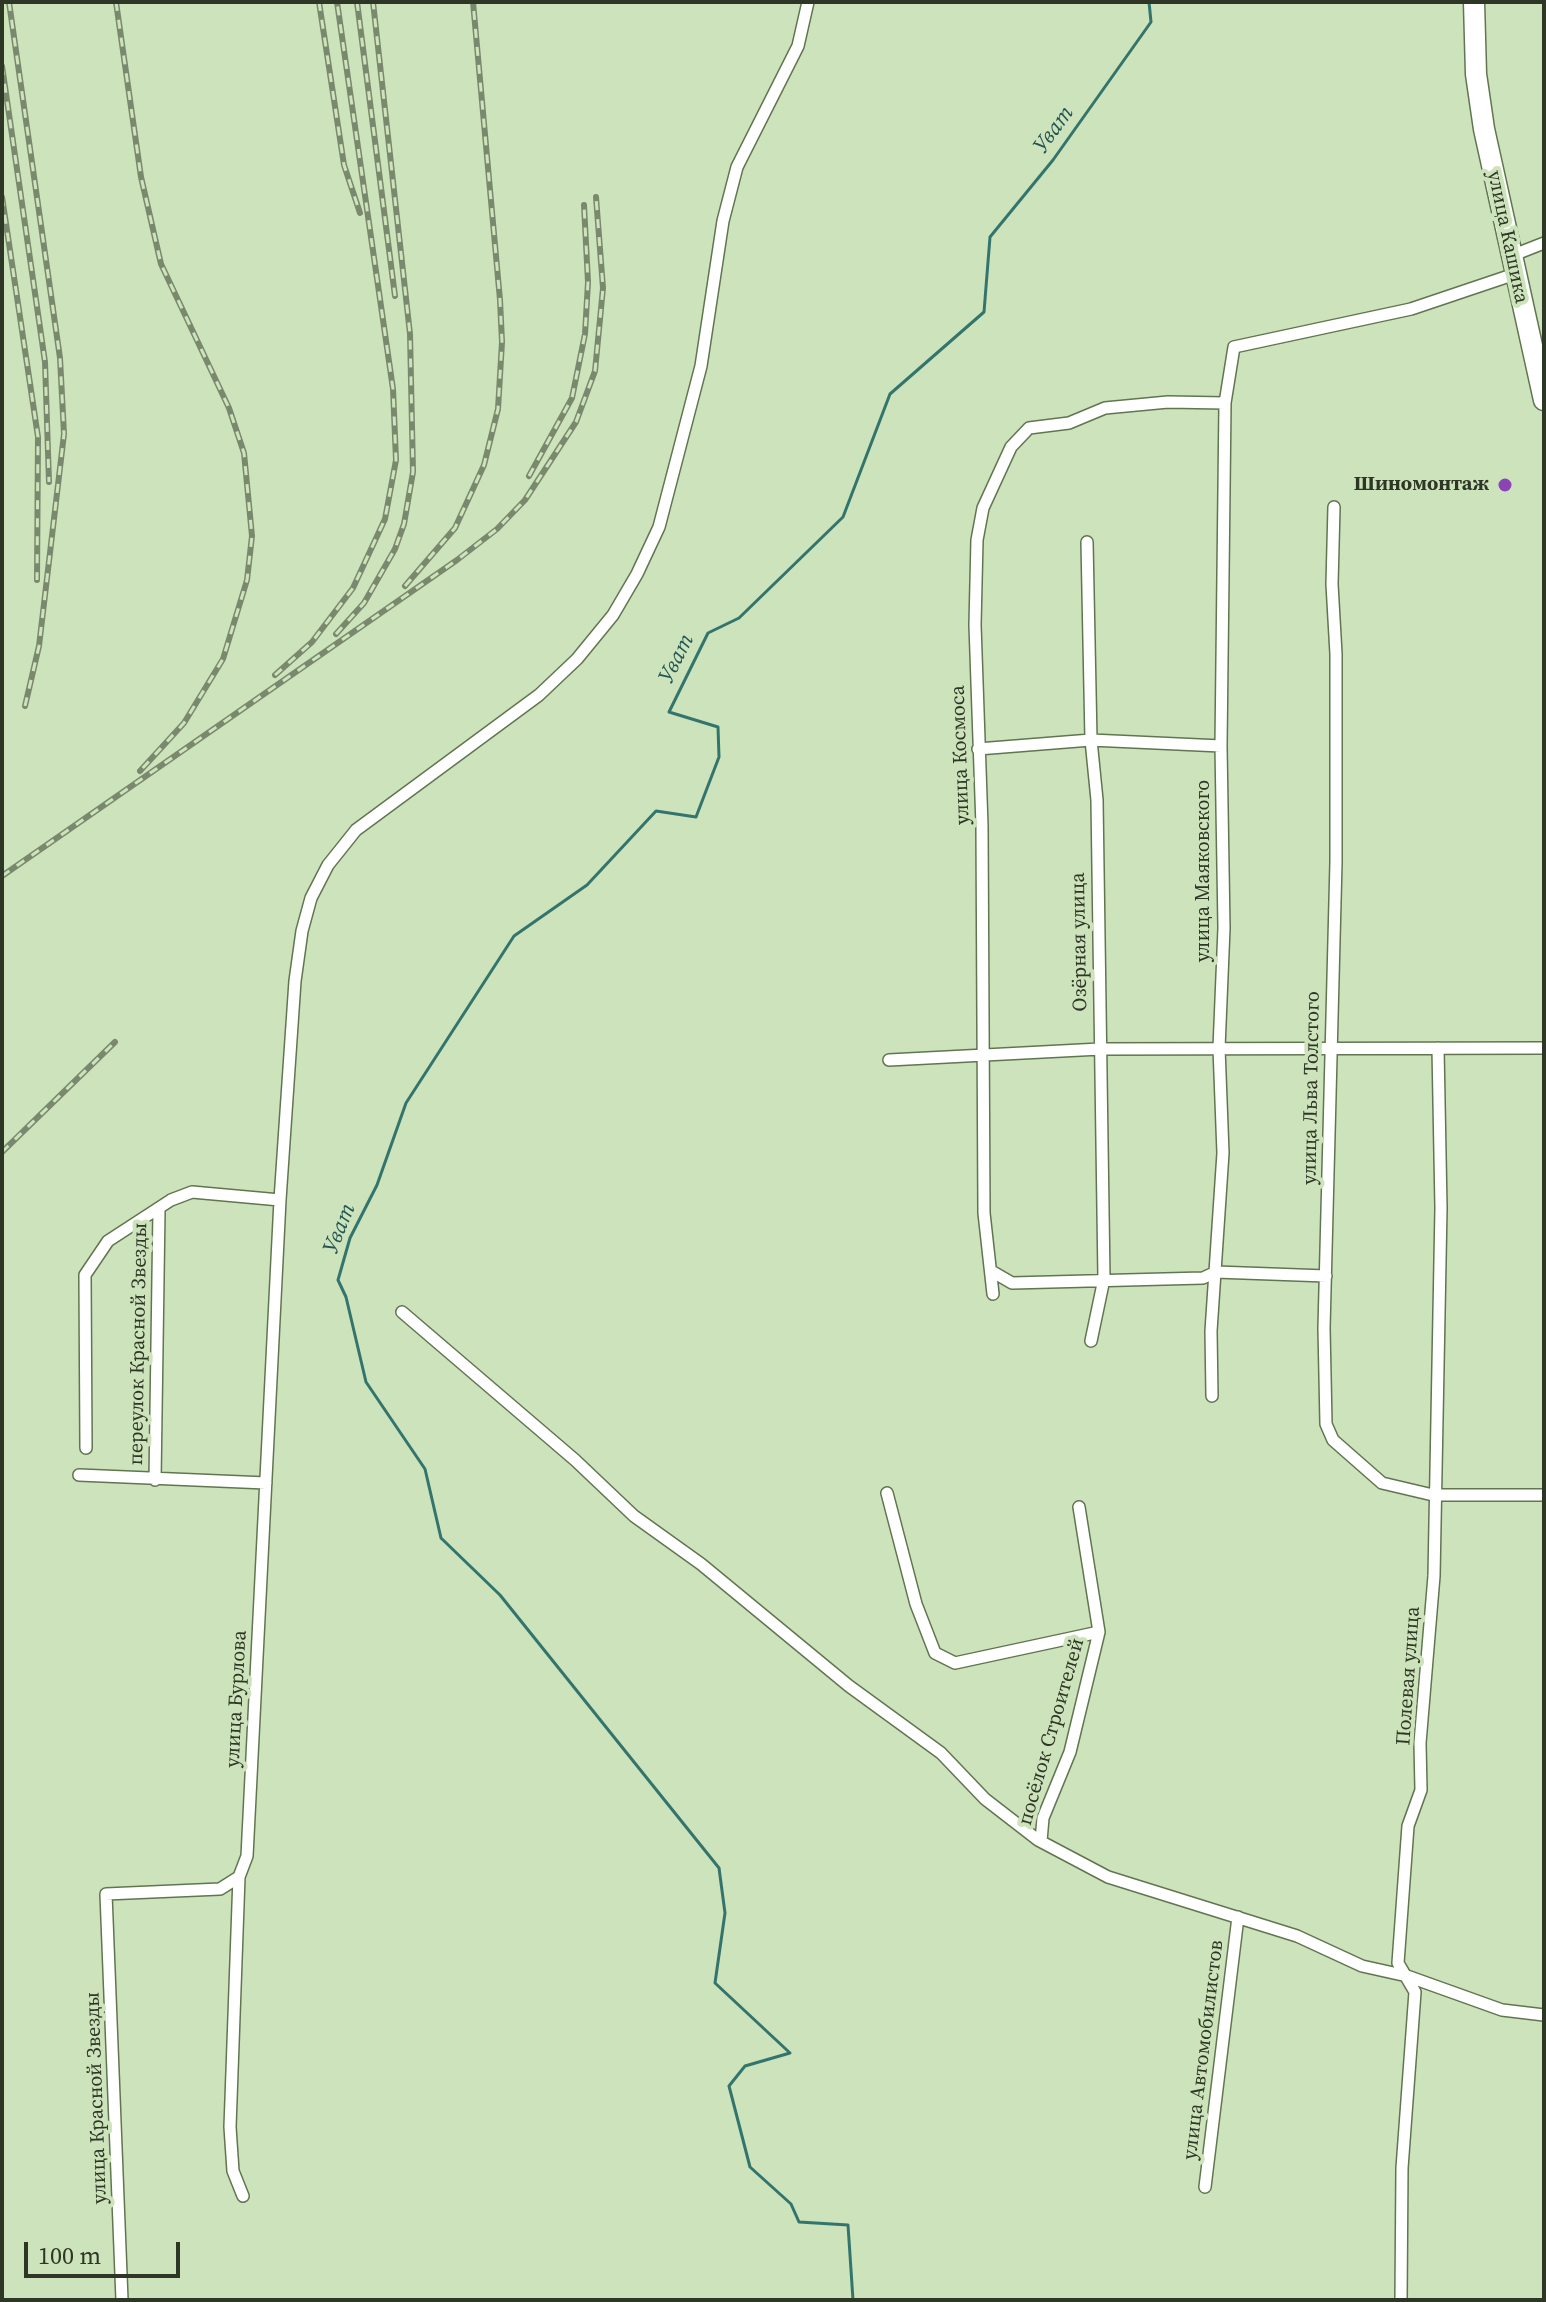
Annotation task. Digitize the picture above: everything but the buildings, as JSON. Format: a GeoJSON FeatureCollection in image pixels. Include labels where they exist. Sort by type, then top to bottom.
{"type":"FeatureCollection","features":[{"type":"Feature","properties":{"kind":"highway","name":"улица Кашика"},"geometry":{"type":"LineString","coordinates":[[1474,2],[1476,74],[1513,265],[1544,400]]}},
{"type":"Feature","properties":{"kind":"street","name":"улица Бурлова"},"geometry":{"type":"LineString","coordinates":[[243,2196],[233,2171],[230,2127],[239,1877],[247,1856],[280,1200],[295,981],[311,898],[328,865],[356,830],[539,695],[577,659],[613,615],[637,574],[659,527],[694,397],[723,221],[737,167],[798,46],[808,2]]}},
{"type":"Feature","properties":{"kind":"street"},"geometry":{"type":"LineString","coordinates":[[1513,265],[1544,243]]}},
{"type":"Feature","properties":{"kind":"street","name":"улица Маяковского"},"geometry":{"type":"LineString","coordinates":[[1212,1396],[1223,1153],[1219,1048],[1224,928],[1221,746],[1225,403],[1234,347],[1411,309],[1513,265]]}},
{"type":"Feature","properties":{"kind":"street","name":"улица Космоса"},"geometry":{"type":"LineString","coordinates":[[993,1294],[993,1272],[984,1213],[985,1054],[978,749],[977,540],[983,508],[1011,447],[1029,428],[1069,423],[1105,408],[1168,402],[1225,403]]}},
{"type":"Feature","properties":{"kind":"street","name":"улица Льва Толстого"},"geometry":{"type":"LineString","coordinates":[[1334,507],[1332,584],[1336,654],[1336,862],[1330,1047],[1326,1424],[1333,1440],[1372,1477],[1411,1491],[1433,1495],[1544,1495]]}},
{"type":"Feature","properties":{"kind":"street","name":"Озёрная улица"},"geometry":{"type":"LineString","coordinates":[[1087,542],[1091,740],[1097,800],[1104,1279],[1091,1341]]}},
{"type":"Feature","properties":{"kind":"street"},"geometry":{"type":"LineString","coordinates":[[978,749],[1091,740],[1221,746]]}},
{"type":"Feature","properties":{"kind":"street","name":"Полевая улица"},"geometry":{"type":"LineString","coordinates":[[1401,2300],[1402,2168],[1415,1992],[1398,1963],[1399,1927],[1408,1826],[1421,1790],[1420,1743],[1434,1576],[1433,1495],[1441,1208],[1438,1048]]}},
{"type":"Feature","properties":{"kind":"street"},"geometry":{"type":"LineString","coordinates":[[889,1060],[1100,1049],[1544,1048]]}},
{"type":"Feature","properties":{"kind":"street"},"geometry":{"type":"LineString","coordinates":[[86,1448],[85,1275],[108,1241],[192,1192],[280,1200]]}},
{"type":"Feature","properties":{"kind":"street","name":"переулок Красной Звезды"},"geometry":{"type":"LineString","coordinates":[[155,1480],[159,1210]]}},
{"type":"Feature","properties":{"kind":"street"},"geometry":{"type":"LineString","coordinates":[[993,1272],[1012,1283],[1203,1278],[1216,1272],[1326,1276]]}},
{"type":"Feature","properties":{"kind":"street"},"geometry":{"type":"LineString","coordinates":[[402,1312],[575,1460],[634,1516],[701,1564],[849,1686],[941,1753],[985,1799],[1041,1841],[1108,1877],[1297,1936],[1362,1966],[1407,1976],[1502,2010],[1544,2015]]}},
{"type":"Feature","properties":{"kind":"street"},"geometry":{"type":"LineString","coordinates":[[79,1475],[266,1483]]}},
{"type":"Feature","properties":{"kind":"street","name":"посёлок Строителей"},"geometry":{"type":"LineString","coordinates":[[887,1493],[916,1604],[935,1653],[955,1663],[1099,1632]]}},
{"type":"Feature","properties":{"kind":"street","name":"посёлок Строителей"},"geometry":{"type":"LineString","coordinates":[[1041,1841],[1043,1818],[1070,1752],[1099,1632],[1079,1507]]}},
{"type":"Feature","properties":{"kind":"street","name":"улица Красной Звезды"},"geometry":{"type":"LineString","coordinates":[[122,2300],[106,1894],[220,1889],[239,1877]]}},
{"type":"Feature","properties":{"kind":"street","name":"улица Автомобилистов"},"geometry":{"type":"LineString","coordinates":[[1205,2187],[1238,1917]]}},
{"type":"Feature","properties":{"kind":"waterway","name":"Уват"},"geometry":{"type":"LineString","coordinates":[[853,2300],[848,2225],[799,2222],[791,2204],[750,2167],[729,2086],[745,2066],[790,2053],[715,1983],[725,1913],[719,1868],[500,1595],[441,1538],[425,1469],[366,1382],[346,1297],[338,1280],[350,1238],[377,1185],[406,1103],[514,936],[587,885],[656,811],[696,817],[719,757],[718,727],[669,712],[708,633],[739,618],[843,517],[890,394],[984,312],[990,237],[1053,160],[1151,22],[1149,2]]}},
{"type":"Feature","properties":{"kind":"railway"},"geometry":{"type":"LineString","coordinates":[[9,2],[60,358],[64,434],[39,646],[25,706]]}},
{"type":"Feature","properties":{"kind":"railway"},"geometry":{"type":"LineString","coordinates":[[116,2],[141,177],[161,264],[229,408],[244,453],[252,536],[247,580],[223,659],[184,723],[140,771]]}},
{"type":"Feature","properties":{"kind":"railway"},"geometry":{"type":"LineString","coordinates":[[319,2],[344,165],[360,213]]}},
{"type":"Feature","properties":{"kind":"railway"},"geometry":{"type":"LineString","coordinates":[[275,675],[312,642],[353,588],[385,519],[396,460],[393,389],[337,2]]}},
{"type":"Feature","properties":{"kind":"railway"},"geometry":{"type":"LineString","coordinates":[[357,2],[395,296]]}},
{"type":"Feature","properties":{"kind":"railway"},"geometry":{"type":"LineString","coordinates":[[336,634],[364,603],[395,549],[404,524],[413,472],[410,334],[373,2]]}},
{"type":"Feature","properties":{"kind":"railway"},"geometry":{"type":"LineString","coordinates":[[405,586],[455,528],[484,465],[498,409],[502,342],[500,300],[473,2]]}},
{"type":"Feature","properties":{"kind":"railway"},"geometry":{"type":"LineString","coordinates":[[2,66],[45,362],[49,482]]}},
{"type":"Feature","properties":{"kind":"railway"},"geometry":{"type":"LineString","coordinates":[[2,197],[38,437],[37,580]]}},
{"type":"Feature","properties":{"kind":"railway"},"geometry":{"type":"LineString","coordinates":[[2,876],[457,560],[497,529],[525,500],[576,422],[595,371],[603,288],[596,197]]}},
{"type":"Feature","properties":{"kind":"railway"},"geometry":{"type":"LineString","coordinates":[[529,476],[572,398],[585,334],[588,282],[584,205]]}},
{"type":"Feature","properties":{"kind":"railway"},"geometry":{"type":"LineString","coordinates":[[2,1152],[115,1042]]}},
{"type":"Feature","properties":{"kind":"place","name":"Шиномонтаж"},"geometry":{"type":"Point","coordinates":[1505,485]}}]}
